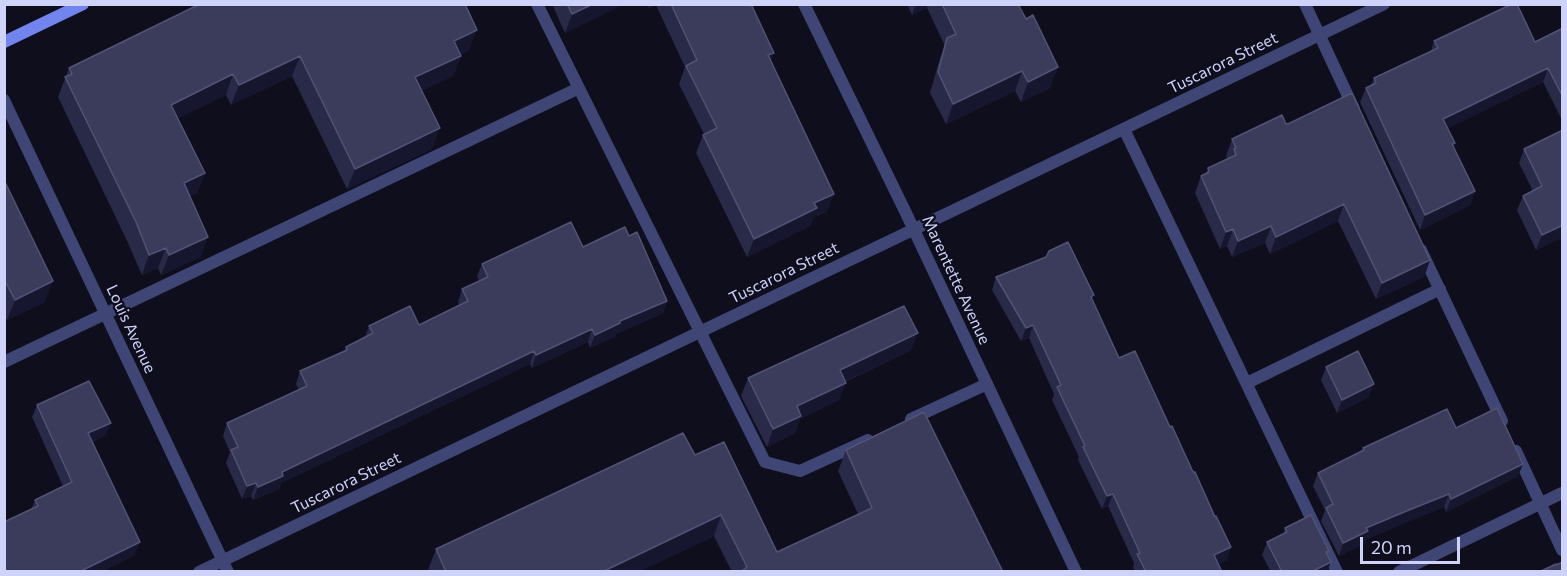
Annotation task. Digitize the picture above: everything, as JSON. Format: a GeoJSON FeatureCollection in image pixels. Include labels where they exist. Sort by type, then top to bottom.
{"type":"FeatureCollection","features":[{"type":"Feature","properties":{"kind":"main road"},"geometry":{"type":"LineString","coordinates":[[4,42],[83,4]]}},
{"type":"Feature","properties":{"kind":"street"},"geometry":{"type":"LineString","coordinates":[[537,4],[765,462],[800,471],[874,437]]}},
{"type":"Feature","properties":{"kind":"street","name":"Marentette Avenue"},"geometry":{"type":"LineString","coordinates":[[804,4],[1076,572]]}},
{"type":"Feature","properties":{"kind":"street"},"geometry":{"type":"LineString","coordinates":[[1305,4],[1361,123]]}},
{"type":"Feature","properties":{"kind":"street","name":"Tuscarora Street"},"geometry":{"type":"LineString","coordinates":[[199,572],[225,566],[699,333],[1384,4]]}},
{"type":"Feature","properties":{"kind":"street"},"geometry":{"type":"LineString","coordinates":[[4,362],[579,88]]}},
{"type":"Feature","properties":{"kind":"street","name":"Louis Avenue"},"geometry":{"type":"LineString","coordinates":[[4,100],[225,566]]}},
{"type":"Feature","properties":{"kind":"street"},"geometry":{"type":"LineString","coordinates":[[1124,129],[1337,572]]}},
{"type":"Feature","properties":{"kind":"street"},"geometry":{"type":"LineString","coordinates":[[1415,237],[1563,549]]}},
{"type":"Feature","properties":{"kind":"street"},"geometry":{"type":"LineString","coordinates":[[1247,383],[1440,289]]}},
{"type":"Feature","properties":{"kind":"street"},"geometry":{"type":"LineString","coordinates":[[905,422],[987,384]]}},
{"type":"Feature","properties":{"kind":"street"},"geometry":{"type":"LineString","coordinates":[[1399,572],[1563,493]]}},
{"type":"Feature","properties":{"kind":"building"},"geometry":{"type":"Polygon","coordinates":[[[200,4],[465,4],[477,30],[454,41],[461,56],[415,77],[440,128],[355,169],[300,56],[239,85],[233,74],[171,105],[205,173],[184,183],[208,237],[169,255],[166,248],[149,255],[136,222],[65,77],[72,74],[69,68],[200,4]]]}},
{"type":"Feature","properties":{"kind":"building"},"geometry":{"type":"Polygon","coordinates":[[[567,4],[593,4],[572,14],[567,4]]]}},
{"type":"Feature","properties":{"kind":"building"},"geometry":{"type":"Polygon","coordinates":[[[671,4],[751,4],[774,53],[768,55],[834,194],[814,203],[817,208],[754,239],[703,135],[717,128],[686,66],[697,60],[671,4]]]}},
{"type":"Feature","properties":{"kind":"building"},"geometry":{"type":"Polygon","coordinates":[[[942,4],[1018,4],[1026,19],[1033,15],[1058,67],[1028,82],[1022,71],[953,104],[938,72],[947,38],[956,34],[942,4]]]}},
{"type":"Feature","properties":{"kind":"building"},"geometry":{"type":"Polygon","coordinates":[[[1512,4],[1517,4],[1535,42],[1563,28],[1563,97],[1548,68],[1443,119],[1455,143],[1452,144],[1475,191],[1425,215],[1366,88],[1376,83],[1374,78],[1438,48],[1434,41],[1512,4]]]}},
{"type":"Feature","properties":{"kind":"building"},"geometry":{"type":"Polygon","coordinates":[[[1352,93],[1430,260],[1382,283],[1344,204],[1276,237],[1271,226],[1238,241],[1233,229],[1226,232],[1201,176],[1209,172],[1208,168],[1236,155],[1232,139],[1282,115],[1286,124],[1290,123],[1352,93]]]}},
{"type":"Feature","properties":{"kind":"building"},"geometry":{"type":"Polygon","coordinates":[[[1563,130],[1563,225],[1542,235],[1523,196],[1542,186],[1524,149],[1563,130]]]}},
{"type":"Feature","properties":{"kind":"building"},"geometry":{"type":"Polygon","coordinates":[[[4,180],[53,281],[15,300],[4,279],[4,180]]]}},
{"type":"Feature","properties":{"kind":"building"},"geometry":{"type":"Polygon","coordinates":[[[571,222],[583,247],[625,227],[629,236],[637,232],[667,301],[620,321],[595,335],[592,329],[536,355],[534,351],[282,472],[283,476],[258,487],[256,483],[247,486],[231,450],[238,447],[227,423],[307,386],[300,371],[347,350],[346,347],[373,333],[369,326],[410,306],[419,325],[468,301],[462,289],[488,277],[482,264],[571,222]]]}},
{"type":"Feature","properties":{"kind":"building"},"geometry":{"type":"Polygon","coordinates":[[[1068,242],[1094,295],[1091,297],[1119,358],[1135,351],[1170,427],[1172,426],[1231,547],[1214,555],[1222,572],[1146,572],[1137,554],[1140,553],[1113,494],[1107,496],[1083,447],[1085,446],[1057,387],[1061,385],[1033,325],[1026,328],[996,277],[1046,257],[1049,251],[1068,242]]]}},
{"type":"Feature","properties":{"kind":"building"},"geometry":{"type":"Polygon","coordinates":[[[904,306],[918,333],[840,370],[846,383],[797,406],[801,416],[773,429],[748,378],[904,306]]]}},
{"type":"Feature","properties":{"kind":"building"},"geometry":{"type":"Polygon","coordinates":[[[1358,351],[1374,384],[1342,400],[1326,367],[1358,351]]]}},
{"type":"Feature","properties":{"kind":"building"},"geometry":{"type":"Polygon","coordinates":[[[89,381],[111,423],[88,433],[140,542],[79,572],[4,572],[4,522],[38,506],[35,500],[72,482],[37,405],[89,381]]]}},
{"type":"Feature","properties":{"kind":"building"},"geometry":{"type":"Polygon","coordinates":[[[1497,408],[1523,464],[1451,499],[1449,494],[1366,528],[1368,531],[1343,543],[1326,508],[1333,504],[1318,473],[1364,450],[1363,448],[1447,409],[1456,428],[1497,408]]]}},
{"type":"Feature","properties":{"kind":"building"},"geometry":{"type":"Polygon","coordinates":[[[924,412],[1003,572],[744,572],[743,570],[747,567],[721,515],[602,572],[446,572],[436,549],[683,433],[695,455],[724,442],[777,552],[872,508],[846,450],[924,412]]]}},
{"type":"Feature","properties":{"kind":"building"},"geometry":{"type":"Polygon","coordinates":[[[1311,515],[1329,551],[1326,552],[1331,562],[1311,572],[1282,572],[1267,542],[1287,532],[1285,528],[1311,515]]]}},
{"type":"Feature","properties":{"kind":"building"},"geometry":{"type":"Polygon","coordinates":[[[1563,562],[1563,572],[1539,572],[1556,564],[1563,562]]]}}]}
